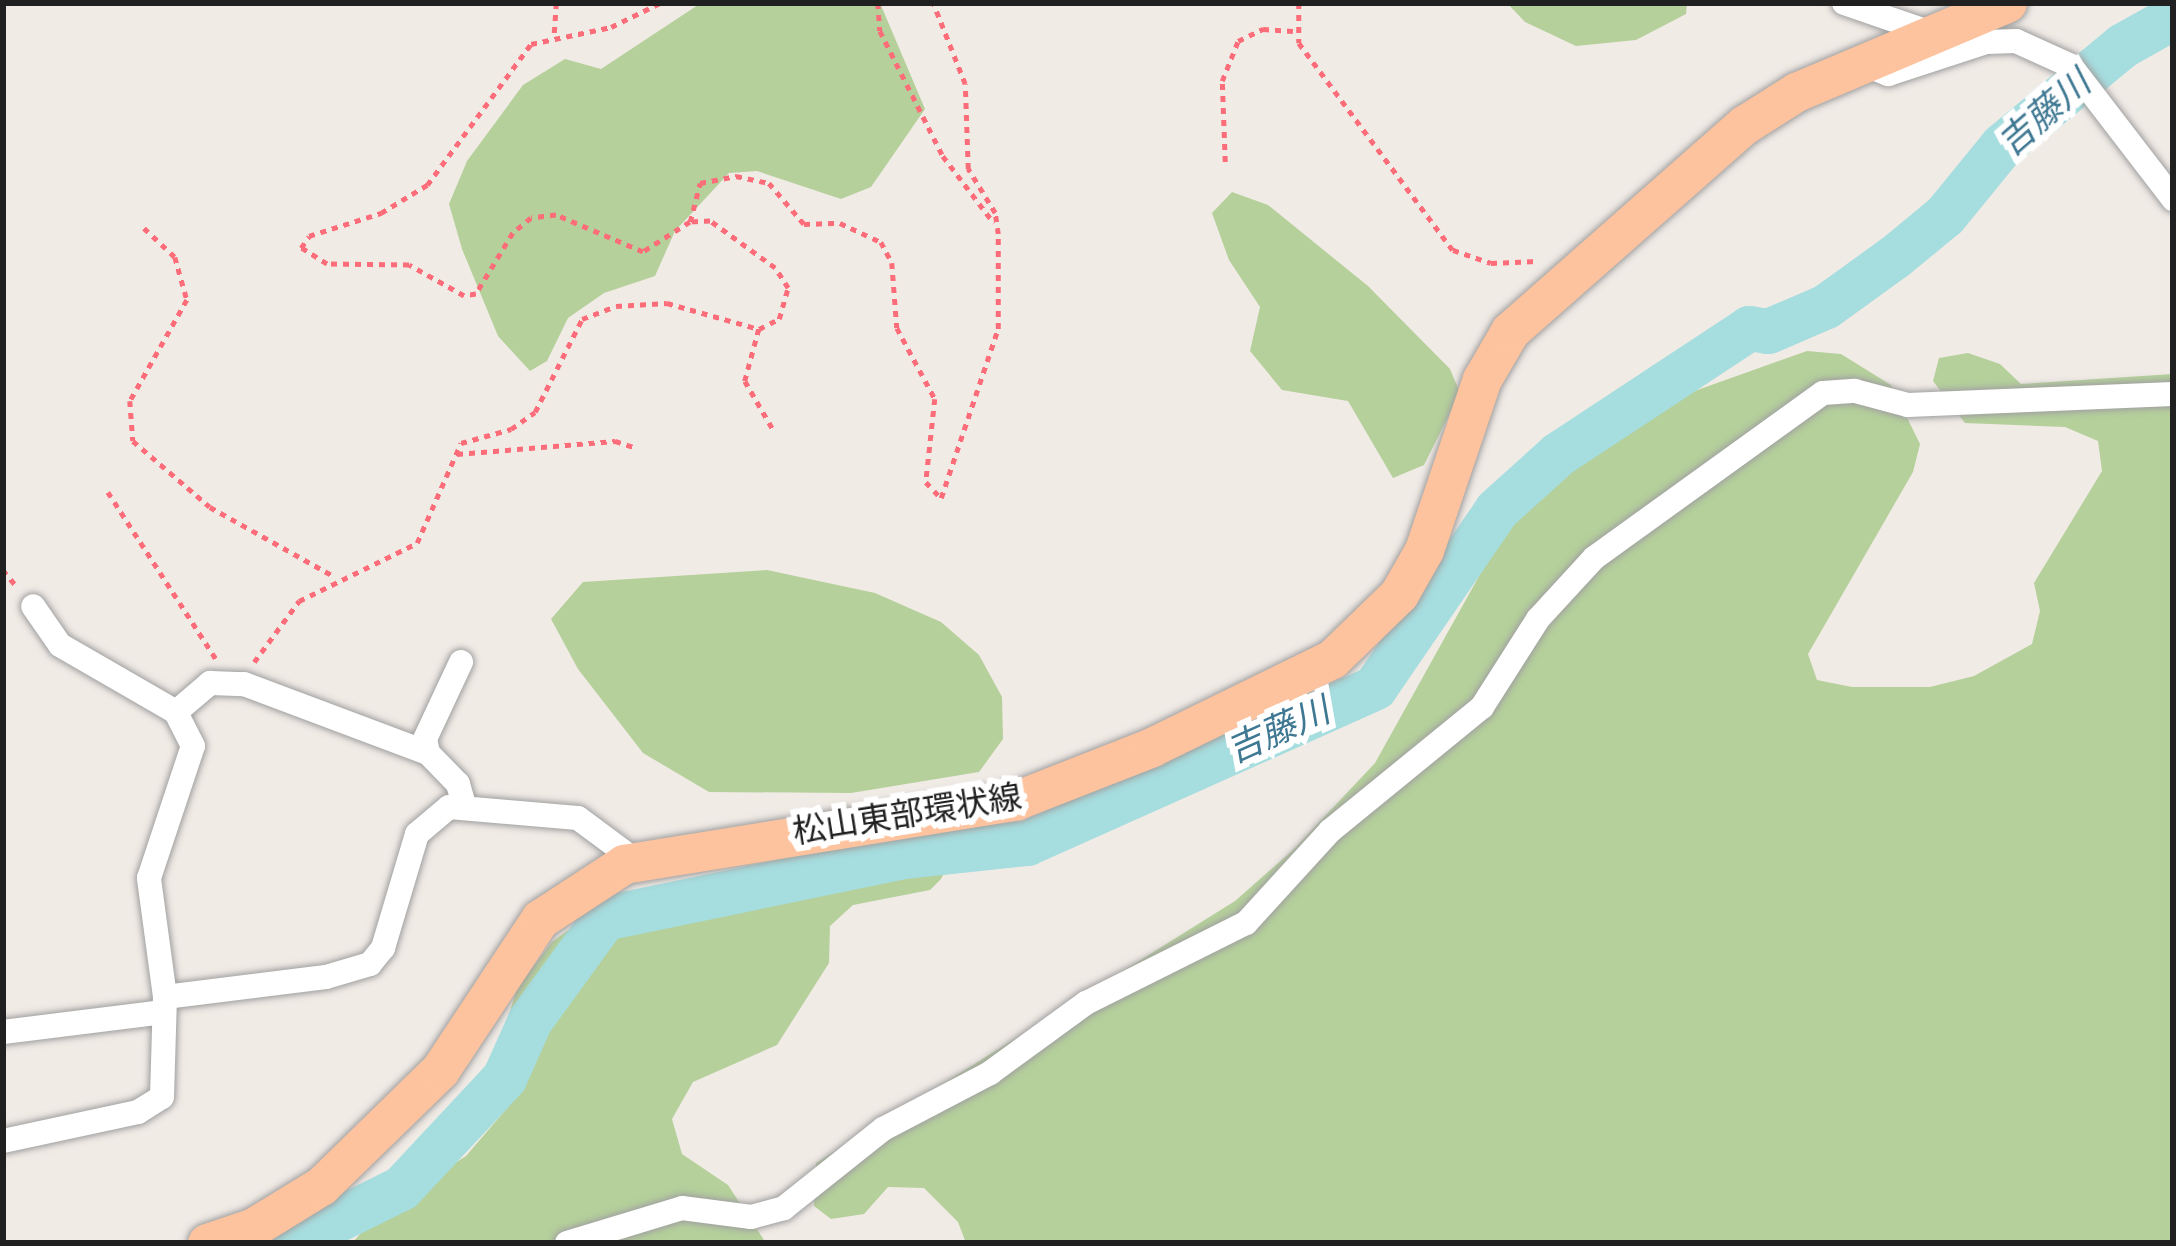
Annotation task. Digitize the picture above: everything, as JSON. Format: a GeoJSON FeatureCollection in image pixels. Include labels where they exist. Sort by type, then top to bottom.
{"type":"FeatureCollection","features":[{"type":"Feature","properties":{"kind":"main road","name":"松山東部環状線"},"geometry":{"type":"LineString","coordinates":[[207,1243],[254,1227],[321,1186],[440,1070],[540,919],[636,861],[1017,800],[1152,747],[1332,659],[1399,594],[1466,443],[1482,380],[1510,331],[1744,124],[1860,63],[2007,3]]}},
{"type":"Feature","properties":{"kind":"street"},"geometry":{"type":"LineString","coordinates":[[1844,3],[1930,32]]}},
{"type":"Feature","properties":{"kind":"street"},"geometry":{"type":"LineString","coordinates":[[1860,63],[1888,74],[1986,42],[2016,41],[2071,66],[2173,199]]}},
{"type":"Feature","properties":{"kind":"street"},"geometry":{"type":"LineString","coordinates":[[567,1243],[661,1212],[751,1217],[784,1208],[883,1129],[990,1073],[1086,1003],[1246,923],[1330,830],[1482,707],[1538,619],[1594,558],[1823,393],[1855,391],[1909,405],[2173,394]]}},
{"type":"Feature","properties":{"kind":"street"},"geometry":{"type":"LineString","coordinates":[[3,1141],[152,1106],[166,1080],[165,1005],[149,878],[190,766],[188,727],[176,712],[60,645],[33,606]]}},
{"type":"Feature","properties":{"kind":"street"},"geometry":{"type":"LineString","coordinates":[[428,753],[425,739],[461,662]]}},
{"type":"Feature","properties":{"kind":"street"},"geometry":{"type":"LineString","coordinates":[[176,712],[210,683],[244,684],[428,753],[458,784],[466,808]]}},
{"type":"Feature","properties":{"kind":"street"},"geometry":{"type":"LineString","coordinates":[[3,1032],[326,977],[370,964],[383,948],[417,834],[449,807],[578,818],[636,861]]}},
{"type":"Feature","properties":{"kind":"path"},"geometry":{"type":"LineString","coordinates":[[554,34],[556,3]]}},
{"type":"Feature","properties":{"kind":"path"},"geometry":{"type":"LineString","coordinates":[[660,3],[611,27],[554,34],[512,62],[427,185],[381,213],[309,236],[301,248],[327,263],[409,265],[464,296],[476,294],[513,233],[531,218],[556,215],[643,252],[690,222],[700,183],[736,176],[769,183],[804,224],[840,223],[881,242],[892,263],[897,328],[935,399],[926,482],[941,498],[998,329],[994,223],[968,169],[965,84],[933,3]]}},
{"type":"Feature","properties":{"kind":"path"},"geometry":{"type":"LineString","coordinates":[[878,3],[880,31],[943,156],[994,223]]}},
{"type":"Feature","properties":{"kind":"path"},"geometry":{"type":"LineString","coordinates":[[1293,31],[1299,3]]}},
{"type":"Feature","properties":{"kind":"path"},"geometry":{"type":"LineString","coordinates":[[1225,162],[1222,81],[1238,40],[1263,28],[1293,31],[1453,250],[1491,263],[1528,257],[1563,281]]}},
{"type":"Feature","properties":{"kind":"path"},"geometry":{"type":"LineString","coordinates":[[244,684],[276,624],[335,577],[417,543],[454,455],[468,437],[511,429],[535,412],[574,327],[595,313],[667,303],[759,329],[779,319],[787,304],[776,268],[736,234],[690,222]]}},
{"type":"Feature","properties":{"kind":"path"},"geometry":{"type":"LineString","coordinates":[[144,228],[175,257],[187,299],[130,401],[133,442],[211,507],[335,577]]}},
{"type":"Feature","properties":{"kind":"path"},"geometry":{"type":"LineString","coordinates":[[759,329],[745,381],[774,431]]}},
{"type":"Feature","properties":{"kind":"path"},"geometry":{"type":"LineString","coordinates":[[454,455],[614,441],[634,447]]}},
{"type":"Feature","properties":{"kind":"path"},"geometry":{"type":"LineString","coordinates":[[108,492],[215,657],[210,683]]}},
{"type":"Feature","properties":{"kind":"green space"},"geometry":{"type":"Polygon","coordinates":[[[701,3],[880,3],[925,109],[871,187],[841,199],[757,171],[729,173],[675,231],[655,276],[604,293],[568,318],[547,361],[530,371],[498,336],[462,249],[449,204],[467,161],[523,85],[565,59],[601,69],[701,3]]]}},
{"type":"Feature","properties":{"kind":"green space"},"geometry":{"type":"Polygon","coordinates":[[[1507,3],[1687,3],[1686,14],[1636,40],[1576,46],[1525,22],[1507,3]]]}},
{"type":"Feature","properties":{"kind":"green space"},"geometry":{"type":"Polygon","coordinates":[[[1232,192],[1268,205],[1368,286],[1450,369],[1460,393],[1424,465],[1393,478],[1348,401],[1282,390],[1250,351],[1260,307],[1229,260],[1212,213],[1232,192]]]}},
{"type":"Feature","properties":{"kind":"green space"},"geometry":{"type":"Polygon","coordinates":[[[1807,351],[1841,354],[1891,385],[1920,444],[1913,472],[1808,654],[1817,680],[1852,687],[1930,687],[1974,676],[2032,644],[2040,611],[2034,583],[2102,471],[2098,441],[2065,427],[1965,423],[1933,381],[1939,358],[1968,353],[2000,364],[2021,384],[2173,374],[2173,1243],[966,1243],[958,1222],[924,1188],[888,1187],[864,1214],[831,1219],[814,1206],[816,1163],[1235,901],[1294,849],[1375,763],[1483,569],[1535,495],[1689,393],[1807,351]]]}},
{"type":"Feature","properties":{"kind":"green space"},"geometry":{"type":"Polygon","coordinates":[[[767,570],[875,593],[941,622],[979,655],[1002,697],[1003,739],[979,772],[851,793],[709,792],[643,753],[578,669],[551,619],[583,582],[767,570]]]}},
{"type":"Feature","properties":{"kind":"green space"},"geometry":{"type":"Polygon","coordinates":[[[901,836],[946,847],[952,858],[941,879],[930,890],[853,905],[830,926],[829,963],[777,1045],[693,1082],[672,1119],[682,1154],[728,1185],[766,1243],[352,1243],[380,1212],[466,1156],[508,1107],[524,1071],[502,1038],[517,988],[552,942],[583,919],[650,898],[738,885],[901,836]]]}},
{"type":"Feature","properties":{"kind":"waterway","name":"吉藤川"},"geometry":{"type":"LineString","coordinates":[[290,1243],[401,1188],[504,1078],[530,1020],[604,918],[903,856],[1027,843],[1375,687],[1496,510],[1558,454],[1749,328],[1768,331],[1826,306],[1945,215],[2002,145],[2123,45],[2173,17]]}}]}
